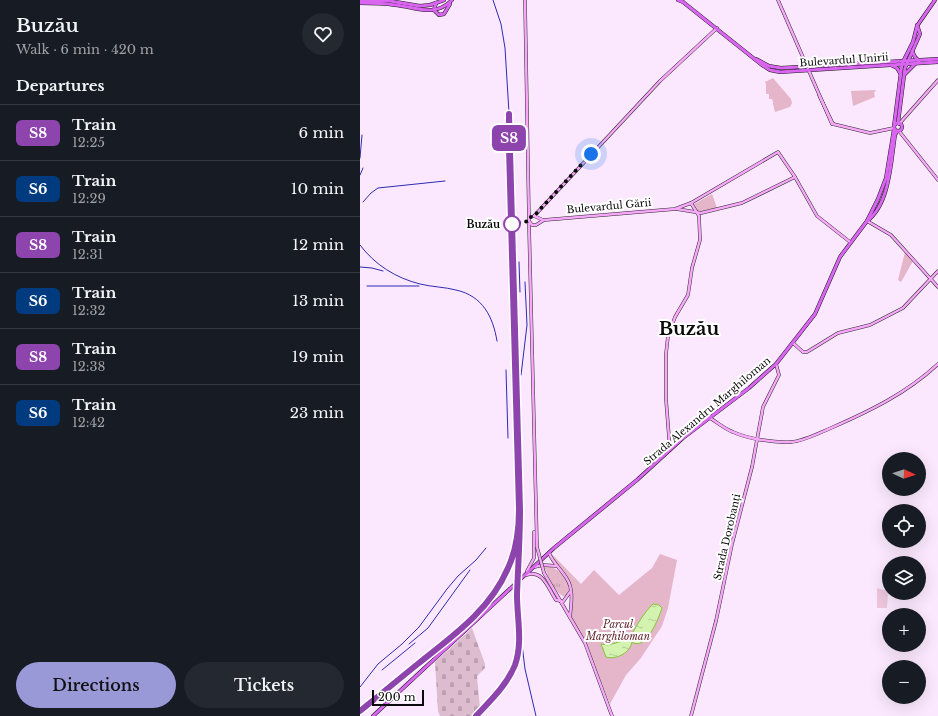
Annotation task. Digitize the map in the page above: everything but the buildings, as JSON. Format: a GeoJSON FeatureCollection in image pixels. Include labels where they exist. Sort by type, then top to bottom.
{"type":"FeatureCollection","features":[{"type":"Feature","properties":{"kind":"main road"},"geometry":{"type":"LineString","coordinates":[[360,2],[390,1],[417,6],[426,6],[444,0]]}},
{"type":"Feature","properties":{"kind":"main road"},"geometry":{"type":"LineString","coordinates":[[434,10],[435,13],[439,15],[444,14],[446,8],[452,0]]}},
{"type":"Feature","properties":{"kind":"main road"},"geometry":{"type":"LineString","coordinates":[[525,0],[537,547],[544,573],[585,643],[612,716]]}},
{"type":"Feature","properties":{"kind":"main road","name":"Bulevardul Unirii"},"geometry":{"type":"LineString","coordinates":[[678,0],[683,1],[762,65],[771,70],[780,72],[894,62],[938,61]]}},
{"type":"Feature","properties":{"kind":"main road"},"geometry":{"type":"LineString","coordinates":[[778,0],[833,124],[870,133],[902,128],[899,124],[902,76],[897,68],[888,65]]}},
{"type":"Feature","properties":{"kind":"main road"},"geometry":{"type":"LineString","coordinates":[[936,0],[917,25],[918,32],[905,62],[895,129],[938,180]]}},
{"type":"Feature","properties":{"kind":"main road"},"geometry":{"type":"LineString","coordinates":[[360,2],[434,10],[446,8]]}},
{"type":"Feature","properties":{"kind":"main road"},"geometry":{"type":"LineString","coordinates":[[438,2],[444,3],[446,8]]}},
{"type":"Feature","properties":{"kind":"main road"},"geometry":{"type":"LineString","coordinates":[[434,10],[438,2]]}},
{"type":"Feature","properties":{"kind":"main road"},"geometry":{"type":"LineString","coordinates":[[529,221],[660,81],[717,28]]}},
{"type":"Feature","properties":{"kind":"main road"},"geometry":{"type":"LineString","coordinates":[[911,50],[915,57],[920,61]]}},
{"type":"Feature","properties":{"kind":"main road"},"geometry":{"type":"LineString","coordinates":[[894,62],[902,58],[911,50]]}},
{"type":"Feature","properties":{"kind":"main road","name":"Bulevardul Unirii"},"geometry":{"type":"LineString","coordinates":[[755,59],[776,68],[816,70],[888,65],[905,62],[916,63],[938,61]]}},
{"type":"Feature","properties":{"kind":"main road"},"geometry":{"type":"LineString","coordinates":[[800,68],[803,65],[804,60]]}},
{"type":"Feature","properties":{"kind":"main road"},"geometry":{"type":"LineString","coordinates":[[902,76],[916,63]]}},
{"type":"Feature","properties":{"kind":"main road"},"geometry":{"type":"LineString","coordinates":[[771,70],[776,68]]}},
{"type":"Feature","properties":{"kind":"main road"},"geometry":{"type":"LineString","coordinates":[[812,77],[816,70]]}},
{"type":"Feature","properties":{"kind":"main road"},"geometry":{"type":"LineString","coordinates":[[895,129],[938,80]]}},
{"type":"Feature","properties":{"kind":"main road","name":"Strada Alexandru Marghiloman"},"geometry":{"type":"LineString","coordinates":[[373,716],[549,552],[637,480],[670,450],[749,388],[776,364],[815,314],[837,263],[850,242],[872,217],[885,191],[890,173],[895,129]]}},
{"type":"Feature","properties":{"kind":"main road"},"geometry":{"type":"LineString","coordinates":[[675,209],[691,203],[778,152],[795,177],[818,218],[850,242]]}},
{"type":"Feature","properties":{"kind":"main road"},"geometry":{"type":"LineString","coordinates":[[675,209],[691,210],[701,213],[742,203],[795,177]]}},
{"type":"Feature","properties":{"kind":"main road"},"geometry":{"type":"LineString","coordinates":[[670,450],[665,364],[668,336],[677,311],[688,295],[692,268],[700,240],[700,218],[691,203]]}},
{"type":"Feature","properties":{"kind":"main road","name":"Bulevardul Gării"},"geometry":{"type":"LineString","coordinates":[[539,221],[675,209]]}},
{"type":"Feature","properties":{"kind":"main road"},"geometry":{"type":"LineString","coordinates":[[529,210],[539,221],[530,233]]}},
{"type":"Feature","properties":{"kind":"main road"},"geometry":{"type":"LineString","coordinates":[[529,221],[535,226]]}},
{"type":"Feature","properties":{"kind":"main road"},"geometry":{"type":"LineString","coordinates":[[867,221],[891,235],[938,287]]}},
{"type":"Feature","properties":{"kind":"main road"},"geometry":{"type":"LineString","coordinates":[[926,274],[936,273]]}},
{"type":"Feature","properties":{"kind":"main road"},"geometry":{"type":"LineString","coordinates":[[793,342],[804,352],[838,333],[870,326],[900,311],[936,273]]}},
{"type":"Feature","properties":{"kind":"main road"},"geometry":{"type":"LineString","coordinates":[[934,282],[936,273]]}},
{"type":"Feature","properties":{"kind":"main road","name":"Strada Dorobanți"},"geometry":{"type":"LineString","coordinates":[[691,716],[718,616],[732,544],[758,438],[764,405],[779,375],[776,364]]}},
{"type":"Feature","properties":{"kind":"main road"},"geometry":{"type":"LineString","coordinates":[[710,418],[734,433],[780,442],[792,442],[828,430],[879,406],[910,387],[938,364]]}},
{"type":"Feature","properties":{"kind":"main road"},"geometry":{"type":"LineString","coordinates":[[525,575],[534,558],[534,532],[536,520]]}},
{"type":"Feature","properties":{"kind":"main road"},"geometry":{"type":"LineString","coordinates":[[549,552],[568,581],[571,590],[570,618]]}},
{"type":"Feature","properties":{"kind":"main road"},"geometry":{"type":"LineString","coordinates":[[533,567],[543,565],[557,566]]}},
{"type":"Feature","properties":{"kind":"main road"},"geometry":{"type":"LineString","coordinates":[[525,575],[539,575],[556,600],[561,602]]}},
{"type":"Feature","properties":{"kind":"main road"},"geometry":{"type":"LineString","coordinates":[[561,602],[567,598],[571,590]]}},
{"type":"Feature","properties":{"kind":"main road"},"geometry":{"type":"LineString","coordinates":[[558,596],[567,598]]}},
{"type":"Feature","properties":{"kind":"main road"},"geometry":{"type":"LineString","coordinates":[[568,612],[570,612],[571,609]]}},
{"type":"Feature","properties":{"kind":"green space"},"geometry":{"type":"Polygon","coordinates":[[[773,78],[791,99],[792,103],[790,107],[775,112],[772,99],[769,99],[769,94],[766,94],[765,82],[773,78]]]}},
{"type":"Feature","properties":{"kind":"green space"},"geometry":{"type":"Polygon","coordinates":[[[876,90],[874,93],[875,97],[853,106],[851,91],[876,90]]]}},
{"type":"Feature","properties":{"kind":"green space"},"geometry":{"type":"Polygon","coordinates":[[[712,194],[717,208],[701,212],[698,211],[694,204],[712,194]]]}},
{"type":"Feature","properties":{"kind":"green space"},"geometry":{"type":"Polygon","coordinates":[[[905,252],[913,261],[901,282],[898,280],[905,252]]]}},
{"type":"Feature","properties":{"kind":"green space","name":"Parcul Marghiloman"},"geometry":{"type":"Polygon","coordinates":[[[551,553],[581,584],[594,570],[619,595],[652,568],[660,554],[677,560],[668,608],[662,626],[641,658],[626,675],[610,704],[585,643],[570,618],[570,585],[551,553]]]}},
{"type":"Feature","properties":{"kind":"green space"},"geometry":{"type":"Polygon","coordinates":[[[547,566],[559,571],[566,579],[569,592],[566,597],[556,590],[544,567],[547,566]]]}},
{"type":"Feature","properties":{"kind":"green space"},"geometry":{"type":"Polygon","coordinates":[[[472,628],[485,664],[485,668],[477,676],[480,709],[474,716],[440,716],[438,711],[435,662],[472,628]]]}},
{"type":"Feature","properties":{"kind":"shaded area"},"geometry":{"type":"Polygon","coordinates":[[[877,588],[882,589],[882,600],[887,600],[887,608],[877,608],[877,588]]]}},
{"type":"Feature","properties":{"kind":"water"},"geometry":{"type":"Polygon","coordinates":[[[653,604],[659,605],[662,608],[655,625],[647,638],[637,644],[632,642],[631,646],[622,655],[610,658],[606,657],[601,644],[608,645],[626,640],[630,641],[639,621],[653,604]]]}},
{"type":"Feature","properties":{"kind":"railway"},"geometry":{"type":"LineString","coordinates":[[493,0],[501,24],[505,48],[510,129],[520,510],[519,620],[525,669],[536,716]]}},
{"type":"Feature","properties":{"kind":"railway"},"geometry":{"type":"LineString","coordinates":[[360,158],[362,135]]}},
{"type":"Feature","properties":{"kind":"railway"},"geometry":{"type":"LineString","coordinates":[[360,175],[363,168]]}},
{"type":"Feature","properties":{"kind":"railway"},"geometry":{"type":"LineString","coordinates":[[363,202],[378,188],[445,181]]}},
{"type":"Feature","properties":{"kind":"railway"},"geometry":{"type":"LineString","coordinates":[[360,245],[379,265],[394,274],[420,284],[456,290],[473,297],[480,302],[489,316],[493,324],[497,341]]}},
{"type":"Feature","properties":{"kind":"railway"},"geometry":{"type":"LineString","coordinates":[[519,262],[520,292]]}},
{"type":"Feature","properties":{"kind":"railway"},"geometry":{"type":"LineString","coordinates":[[360,267],[383,271]]}},
{"type":"Feature","properties":{"kind":"railway"},"geometry":{"type":"LineString","coordinates":[[521,375],[527,325],[525,282]]}},
{"type":"Feature","properties":{"kind":"railway"},"geometry":{"type":"LineString","coordinates":[[367,286],[419,286]]}},
{"type":"Feature","properties":{"kind":"railway"},"geometry":{"type":"LineString","coordinates":[[506,370],[508,438]]}},
{"type":"Feature","properties":{"kind":"railway"},"geometry":{"type":"LineString","coordinates":[[360,711],[453,635],[480,609],[502,579],[510,562],[516,543]]}},
{"type":"Feature","properties":{"kind":"railway"},"geometry":{"type":"LineString","coordinates":[[360,687],[378,664],[402,644],[419,627],[458,576],[476,560],[486,548]]}},
{"type":"Feature","properties":{"kind":"railway"},"geometry":{"type":"LineString","coordinates":[[409,644],[428,628],[470,570]]}},
{"type":"Feature","properties":{"kind":"railway"},"geometry":{"type":"LineString","coordinates":[[382,670],[415,643]]}},
{"type":"Feature","properties":{"kind":"railway"},"geometry":{"type":"LineString","coordinates":[[476,716],[509,677],[514,668],[519,648]]}},
{"type":"Feature","properties":{"kind":"train","name":"S8"},"geometry":{"type":"LineString","coordinates":[[360,711],[449,639],[474,616],[488,601],[501,583],[509,568],[515,550],[519,509],[515,396],[509,114],[512,172],[511,202],[520,510],[520,556],[517,595],[519,646],[517,658],[506,681],[476,716]]}},
{"type":"Feature","properties":{"kind":"place","name":"Buzău"},"geometry":{"type":"Point","coordinates":[512,224]}},
{"type":"Feature","properties":{"kind":"district","name":"Buzău"},"geometry":{"type":"Point","coordinates":[689,329]}},
{"type":"Feature","properties":{"kind":"route"},"geometry":{"type":"LineString","coordinates":[[512,224],[529,221],[529,219],[534,216],[591,154]]}}]}
